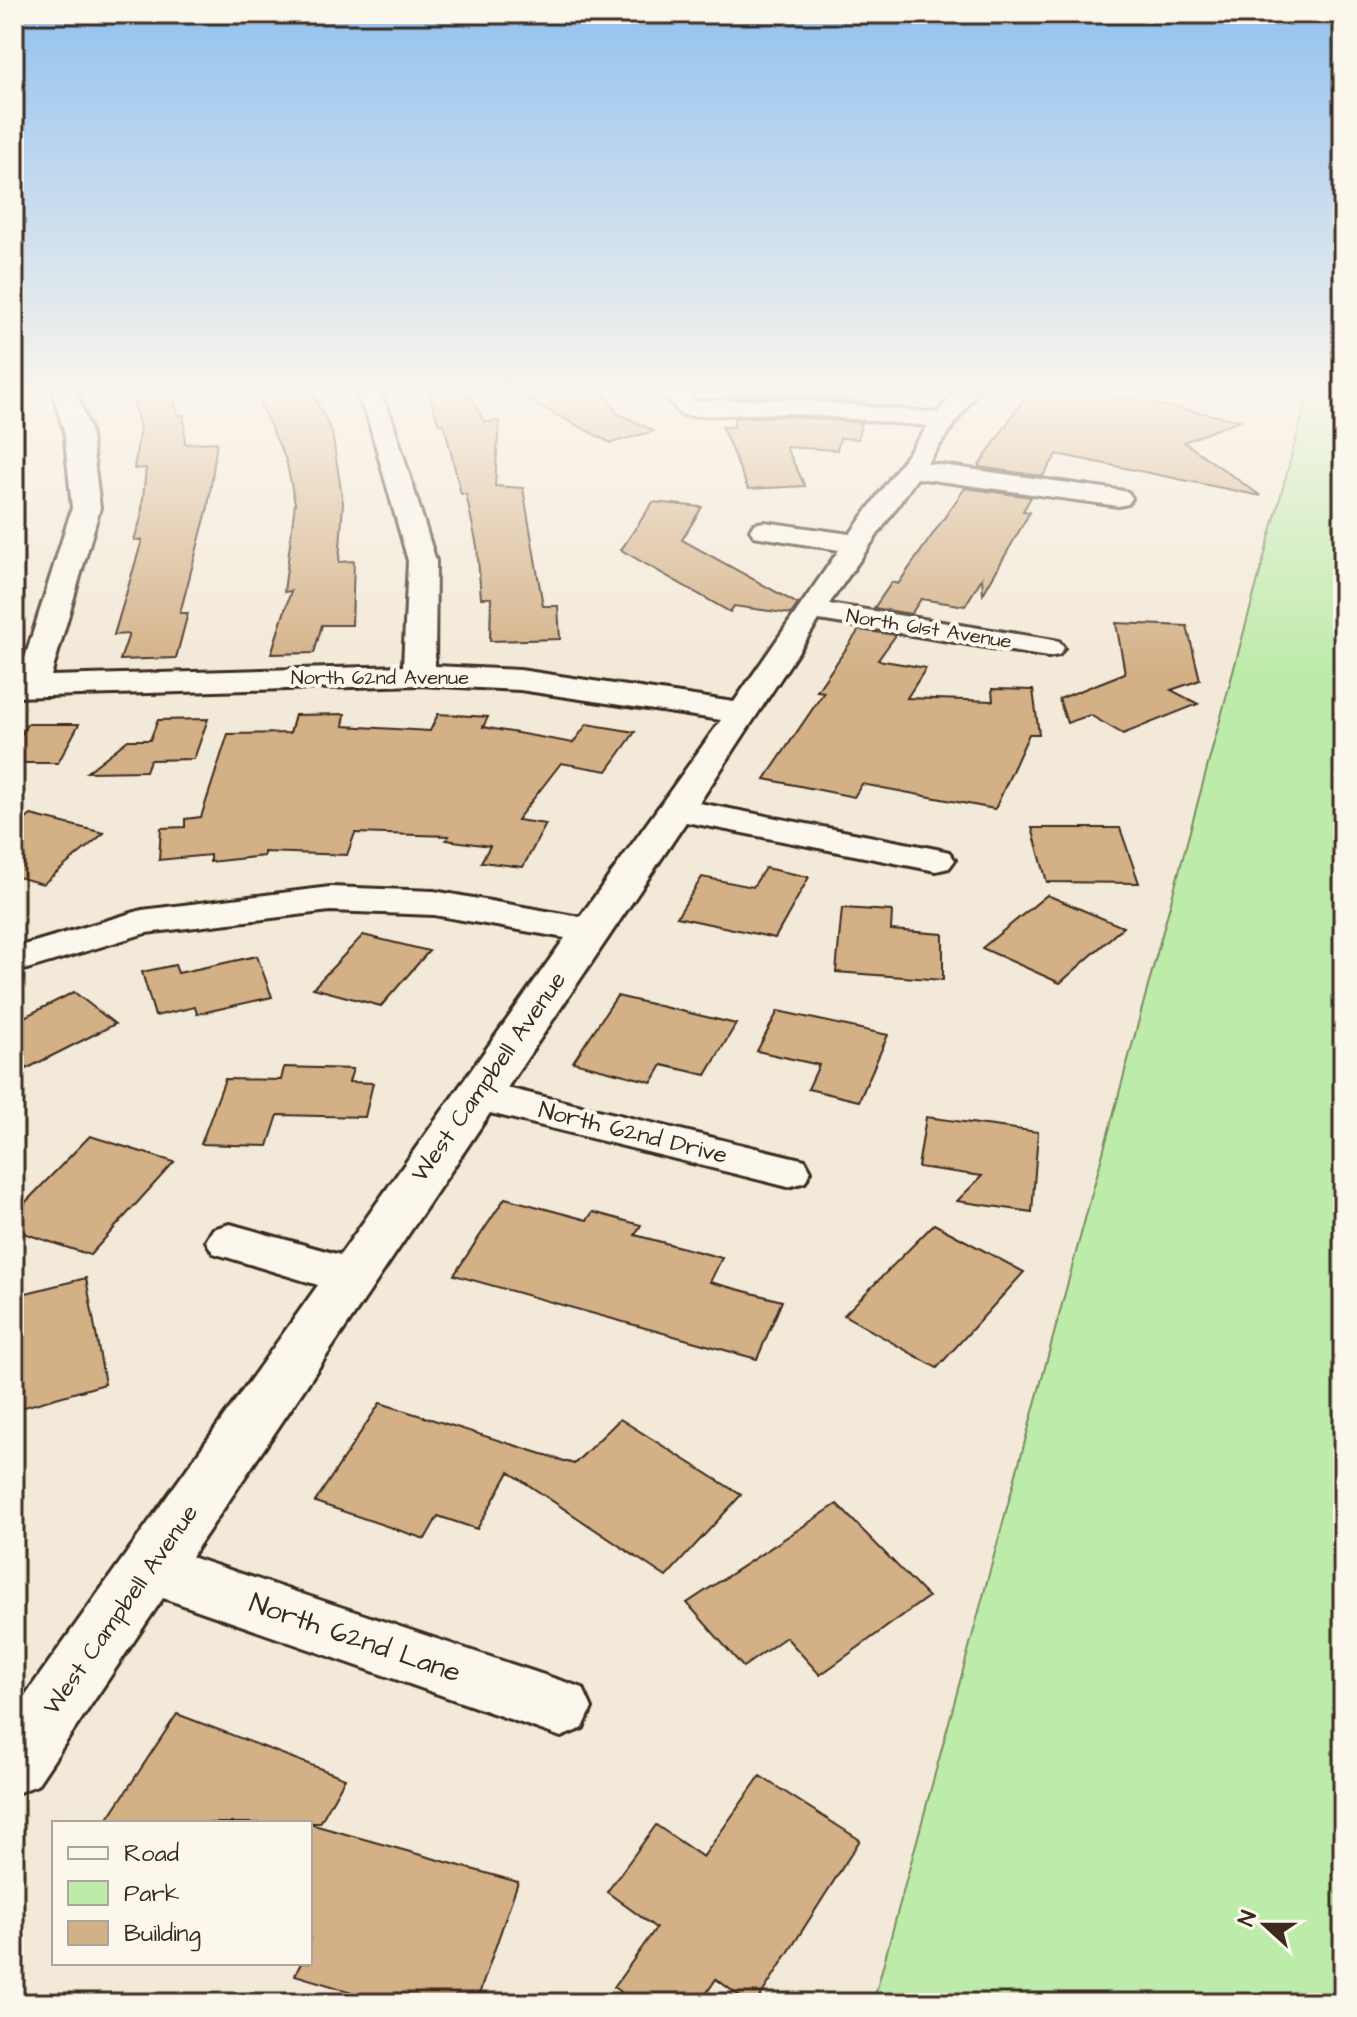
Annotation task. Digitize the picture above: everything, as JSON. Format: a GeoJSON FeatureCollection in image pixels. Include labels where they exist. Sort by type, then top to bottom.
{"type":"FeatureCollection","features":[{"type":"Feature","properties":{"kind":"street"},"geometry":{"type":"LineString","coordinates":[[23,686],[86,508],[83,485]]}},
{"type":"Feature","properties":{"kind":"street"},"geometry":{"type":"LineString","coordinates":[[400,485],[422,561],[419,675]]}},
{"type":"Feature","properties":{"kind":"street","name":"West Campbell Avenue"},"geometry":{"type":"LineString","coordinates":[[14,1764],[743,713],[810,610],[900,485]]}},
{"type":"Feature","properties":{"kind":"street"},"geometry":{"type":"LineString","coordinates":[[1026,485],[1118,498]]}},
{"type":"Feature","properties":{"kind":"street"},"geometry":{"type":"LineString","coordinates":[[764,530],[858,544]]}},
{"type":"Feature","properties":{"kind":"street","name":"North 61st Avenue"},"geometry":{"type":"LineString","coordinates":[[810,610],[1048,648]]}},
{"type":"Feature","properties":{"kind":"street","name":"North 62nd Avenue"},"geometry":{"type":"LineString","coordinates":[[23,686],[419,675],[520,680],[743,713]]}},
{"type":"Feature","properties":{"kind":"street"},"geometry":{"type":"LineString","coordinates":[[676,809],[936,860]]}},
{"type":"Feature","properties":{"kind":"street"},"geometry":{"type":"LineString","coordinates":[[14,961],[142,922],[330,899],[434,903],[590,931]]}},
{"type":"Feature","properties":{"kind":"street","name":"North 62nd Drive"},"geometry":{"type":"LineString","coordinates":[[478,1096],[788,1171]]}},
{"type":"Feature","properties":{"kind":"street"},"geometry":{"type":"LineString","coordinates":[[230,1241],[350,1276]]}},
{"type":"Feature","properties":{"kind":"street","name":"North 62nd Lane"},"geometry":{"type":"LineString","coordinates":[[150,1568],[561,1708]]}},
{"type":"Feature","properties":{"kind":"green space"},"geometry":{"type":"Polygon","coordinates":[[[1284,485],[1343,485],[1343,2003],[873,2003],[1284,485]]]}},
{"type":"Feature","properties":{"kind":"building"},"geometry":{"type":"Polygon","coordinates":[[[144,485],[211,485],[180,613],[188,613],[176,658],[120,660],[129,634],[114,635],[142,540],[134,540],[141,518],[144,485]]]}},
{"type":"Feature","properties":{"kind":"building"},"geometry":{"type":"Polygon","coordinates":[[[291,485],[340,485],[343,503],[339,562],[354,561],[352,625],[322,625],[314,653],[271,654],[291,591],[284,592],[295,503],[291,485]]]}},
{"type":"Feature","properties":{"kind":"building"},"geometry":{"type":"Polygon","coordinates":[[[459,485],[523,488],[543,606],[558,606],[560,639],[490,641],[491,598],[481,598],[477,546],[466,494],[461,494],[459,485]]]}},
{"type":"Feature","properties":{"kind":"building"},"geometry":{"type":"Polygon","coordinates":[[[746,485],[805,486],[748,489],[746,485]]]}},
{"type":"Feature","properties":{"kind":"building"},"geometry":{"type":"Polygon","coordinates":[[[1208,485],[1245,485],[1261,496],[1208,485]]]}},
{"type":"Feature","properties":{"kind":"building"},"geometry":{"type":"Polygon","coordinates":[[[965,488],[1031,497],[1023,511],[1030,512],[983,594],[982,578],[965,606],[921,599],[911,614],[874,608],[892,582],[898,584],[965,488]]]}},
{"type":"Feature","properties":{"kind":"building"},"geometry":{"type":"Polygon","coordinates":[[[653,502],[702,507],[682,540],[798,604],[791,614],[734,606],[730,612],[621,550],[653,502]]]}},
{"type":"Feature","properties":{"kind":"building"},"geometry":{"type":"Polygon","coordinates":[[[1116,623],[1187,626],[1200,680],[1171,690],[1198,704],[1123,734],[1090,715],[1067,723],[1059,699],[1125,673],[1116,623]]]}},
{"type":"Feature","properties":{"kind":"building"},"geometry":{"type":"Polygon","coordinates":[[[859,630],[896,635],[878,660],[926,668],[907,698],[993,701],[992,689],[1033,690],[1039,734],[1029,734],[995,809],[862,784],[854,797],[765,779],[824,692],[817,691],[859,630]]]}},
{"type":"Feature","properties":{"kind":"building"},"geometry":{"type":"Polygon","coordinates":[[[345,714],[343,726],[430,731],[438,714],[488,717],[483,727],[573,743],[587,724],[635,732],[607,771],[561,763],[517,820],[546,824],[523,867],[481,862],[490,846],[446,840],[449,836],[355,833],[347,855],[264,852],[264,856],[210,862],[210,855],[159,860],[161,828],[185,827],[185,819],[201,817],[228,734],[290,733],[295,715],[345,714]]]}},
{"type":"Feature","properties":{"kind":"building"},"geometry":{"type":"Polygon","coordinates":[[[208,719],[194,759],[150,760],[146,771],[87,772],[128,740],[150,740],[158,720],[208,719]]]}},
{"type":"Feature","properties":{"kind":"building"},"geometry":{"type":"Polygon","coordinates":[[[27,724],[79,724],[58,763],[14,763],[14,747],[27,724]]]}},
{"type":"Feature","properties":{"kind":"building"},"geometry":{"type":"Polygon","coordinates":[[[31,815],[104,833],[43,884],[14,876],[14,829],[31,815]]]}},
{"type":"Feature","properties":{"kind":"building"},"geometry":{"type":"Polygon","coordinates":[[[1032,828],[1120,828],[1139,883],[1047,882],[1032,828]]]}},
{"type":"Feature","properties":{"kind":"building"},"geometry":{"type":"Polygon","coordinates":[[[765,868],[809,877],[775,938],[677,917],[702,877],[753,887],[765,868]]]}},
{"type":"Feature","properties":{"kind":"building"},"geometry":{"type":"Polygon","coordinates":[[[1047,895],[1123,927],[1060,983],[982,948],[1047,895]]]}},
{"type":"Feature","properties":{"kind":"building"},"geometry":{"type":"Polygon","coordinates":[[[842,908],[892,911],[891,930],[943,934],[943,980],[836,972],[842,908]]]}},
{"type":"Feature","properties":{"kind":"building"},"geometry":{"type":"Polygon","coordinates":[[[363,935],[429,951],[381,1006],[313,988],[363,935]]]}},
{"type":"Feature","properties":{"kind":"building"},"geometry":{"type":"Polygon","coordinates":[[[257,956],[272,997],[197,1014],[195,1007],[155,1016],[142,972],[175,965],[178,973],[257,956]]]}},
{"type":"Feature","properties":{"kind":"building"},"geometry":{"type":"Polygon","coordinates":[[[74,992],[115,1024],[14,1075],[14,1022],[74,992]]]}},
{"type":"Feature","properties":{"kind":"building"},"geometry":{"type":"Polygon","coordinates":[[[617,996],[736,1024],[706,1075],[662,1065],[652,1082],[573,1062],[617,996]]]}},
{"type":"Feature","properties":{"kind":"building"},"geometry":{"type":"Polygon","coordinates":[[[778,1011],[888,1035],[859,1101],[808,1089],[819,1065],[757,1051],[778,1011]]]}},
{"type":"Feature","properties":{"kind":"building"},"geometry":{"type":"Polygon","coordinates":[[[284,1067],[353,1069],[349,1082],[373,1083],[365,1117],[278,1115],[268,1146],[201,1144],[225,1079],[281,1080],[284,1067]]]}},
{"type":"Feature","properties":{"kind":"building"},"geometry":{"type":"Polygon","coordinates":[[[926,1117],[1038,1132],[1032,1212],[957,1201],[982,1176],[918,1167],[926,1117]]]}},
{"type":"Feature","properties":{"kind":"building"},"geometry":{"type":"Polygon","coordinates":[[[90,1136],[174,1162],[90,1255],[14,1230],[14,1214],[90,1136]]]}},
{"type":"Feature","properties":{"kind":"building"},"geometry":{"type":"Polygon","coordinates":[[[505,1198],[587,1220],[593,1212],[641,1225],[635,1235],[722,1258],[710,1282],[782,1301],[757,1359],[454,1275],[505,1198]]]}},
{"type":"Feature","properties":{"kind":"building"},"geometry":{"type":"Polygon","coordinates":[[[934,1224],[1024,1272],[937,1368],[844,1315],[934,1224]]]}},
{"type":"Feature","properties":{"kind":"building"},"geometry":{"type":"Polygon","coordinates":[[[86,1278],[105,1384],[14,1410],[14,1296],[86,1278]]]}},
{"type":"Feature","properties":{"kind":"building"},"geometry":{"type":"Polygon","coordinates":[[[380,1403],[574,1464],[620,1419],[741,1495],[666,1577],[509,1472],[477,1529],[438,1516],[425,1539],[315,1502],[380,1403]]]}},
{"type":"Feature","properties":{"kind":"building"},"geometry":{"type":"Polygon","coordinates":[[[837,1504],[928,1597],[820,1675],[786,1637],[743,1667],[687,1603],[837,1504]]]}},
{"type":"Feature","properties":{"kind":"building"},"geometry":{"type":"Polygon","coordinates":[[[177,1714],[345,1778],[320,1823],[106,1821],[177,1714]]]}},
{"type":"Feature","properties":{"kind":"building"},"geometry":{"type":"Polygon","coordinates":[[[760,1776],[860,1840],[756,2003],[749,2003],[716,1979],[700,2003],[636,2003],[614,1987],[656,1928],[607,1892],[656,1825],[703,1857],[760,1776]]]}},
{"type":"Feature","properties":{"kind":"building"},"geometry":{"type":"Polygon","coordinates":[[[312,1825],[518,1882],[476,2003],[388,2003],[295,1975],[300,1965],[312,1965],[312,1825]]]}}]}
